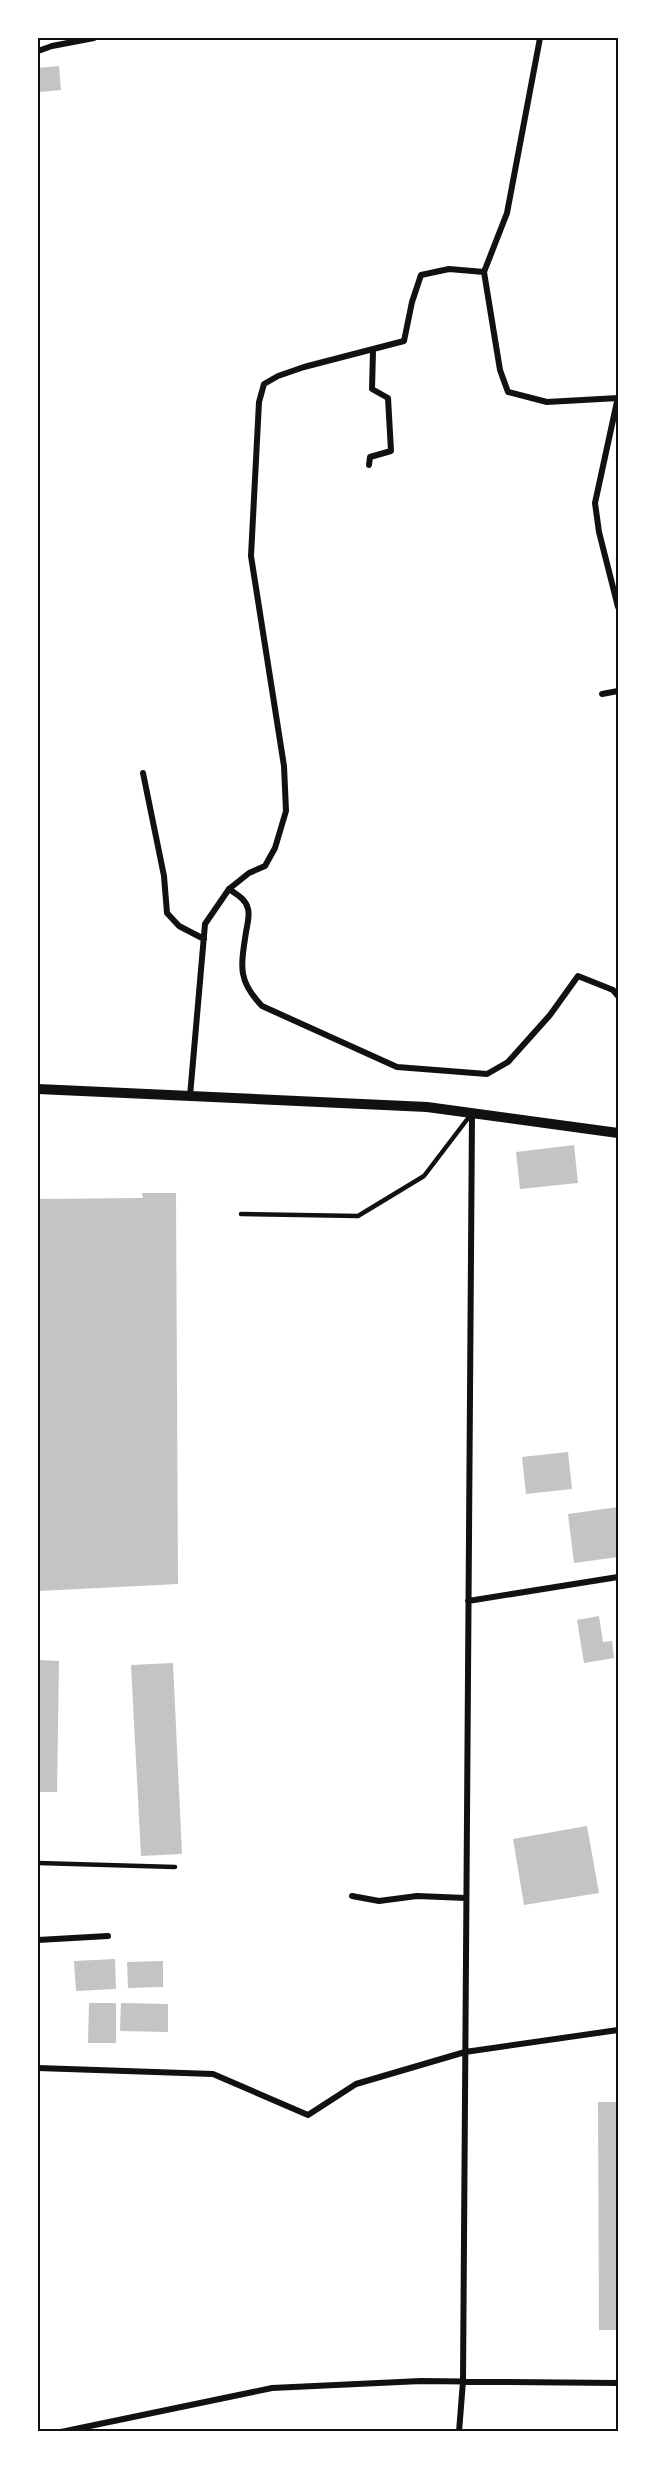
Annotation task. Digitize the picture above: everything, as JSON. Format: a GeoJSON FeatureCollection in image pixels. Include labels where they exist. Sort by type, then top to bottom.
{"type":"FeatureCollection","features":[{"type":"Feature","properties":{"kind":"street"},"geometry":{"type":"LineString","coordinates":[[38,51],[94,38]]}},
{"type":"Feature","properties":{"kind":"street"},"geometry":{"type":"LineString","coordinates":[[540,38],[507,213],[484,272],[500,370],[508,392],[524,398],[547,402],[618,398],[595,503],[598,532],[618,607]]}},
{"type":"Feature","properties":{"kind":"street"},"geometry":{"type":"LineString","coordinates":[[190,1096],[205,924],[229,889],[249,873],[265,866],[275,848],[286,811],[284,766],[251,556],[259,402],[264,384],[278,376],[349,354],[373,351],[404,341],[412,302],[421,275],[449,269],[484,272]]}},
{"type":"Feature","properties":{"kind":"street"},"geometry":{"type":"LineString","coordinates":[[369,465],[370,457],[391,452],[388,398],[372,389],[373,351]]}},
{"type":"Feature","properties":{"kind":"street"},"geometry":{"type":"LineString","coordinates":[[602,694],[618,691]]}},
{"type":"Feature","properties":{"kind":"street"},"geometry":{"type":"LineString","coordinates":[[143,773],[164,876],[167,913],[179,926],[204,939]]}},
{"type":"Feature","properties":{"kind":"street"},"geometry":{"type":"LineString","coordinates":[[229,889],[244,900],[249,910],[242,978],[256,1000],[262,1006],[397,1066],[487,1074],[508,1062],[550,1015],[578,976],[616,990],[618,996]]}},
{"type":"Feature","properties":{"kind":"street"},"geometry":{"type":"LineString","coordinates":[[38,1089],[427,1107],[618,1133]]}},
{"type":"Feature","properties":{"kind":"street"},"geometry":{"type":"LineString","coordinates":[[459,2432],[463,2381],[472,1113]]}},
{"type":"Feature","properties":{"kind":"street"},"geometry":{"type":"LineString","coordinates":[[468,1600],[618,1577]]}},
{"type":"Feature","properties":{"kind":"street"},"geometry":{"type":"LineString","coordinates":[[352,1896],[379,1901],[417,1896],[466,1898]]}},
{"type":"Feature","properties":{"kind":"street"},"geometry":{"type":"LineString","coordinates":[[38,1940],[108,1936]]}},
{"type":"Feature","properties":{"kind":"street"},"geometry":{"type":"LineString","coordinates":[[38,2068],[213,2074],[308,2115],[356,2084],[465,2052],[618,2030]]}},
{"type":"Feature","properties":{"kind":"street"},"geometry":{"type":"LineString","coordinates":[[61,2432],[272,2388],[421,2381],[618,2383]]}},
{"type":"Feature","properties":{"kind":"lane"},"geometry":{"type":"LineString","coordinates":[[241,1214],[358,1216],[424,1176],[472,1113]]}},
{"type":"Feature","properties":{"kind":"lane"},"geometry":{"type":"LineString","coordinates":[[38,1863],[175,1867]]}},
{"type":"Feature","properties":{"kind":"building"},"geometry":{"type":"Polygon","coordinates":[[[59,66],[61,90],[40,92],[38,68],[59,66]]]}},
{"type":"Feature","properties":{"kind":"building"},"geometry":{"type":"Polygon","coordinates":[[[574,1145],[578,1183],[520,1189],[516,1152],[574,1145]]]}},
{"type":"Feature","properties":{"kind":"building"},"geometry":{"type":"Polygon","coordinates":[[[142,1193],[176,1193],[178,1584],[38,1591],[38,1199],[143,1198],[142,1193]]]}},
{"type":"Feature","properties":{"kind":"building"},"geometry":{"type":"Polygon","coordinates":[[[568,1452],[572,1489],[526,1494],[522,1457],[568,1452]]]}},
{"type":"Feature","properties":{"kind":"building"},"geometry":{"type":"Polygon","coordinates":[[[618,1507],[618,1557],[574,1563],[568,1514],[618,1507]]]}},
{"type":"Feature","properties":{"kind":"building"},"geometry":{"type":"Polygon","coordinates":[[[599,1616],[603,1642],[612,1641],[614,1658],[584,1663],[577,1620],[599,1616]]]}},
{"type":"Feature","properties":{"kind":"building"},"geometry":{"type":"Polygon","coordinates":[[[38,1660],[59,1661],[57,1792],[38,1792],[38,1660]]]}},
{"type":"Feature","properties":{"kind":"building"},"geometry":{"type":"Polygon","coordinates":[[[173,1663],[182,1854],[141,1856],[131,1665],[173,1663]]]}},
{"type":"Feature","properties":{"kind":"building"},"geometry":{"type":"Polygon","coordinates":[[[587,1826],[599,1893],[524,1905],[513,1839],[587,1826]]]}},
{"type":"Feature","properties":{"kind":"building"},"geometry":{"type":"Polygon","coordinates":[[[115,1959],[116,1989],[76,1991],[74,1961],[115,1959]]]}},
{"type":"Feature","properties":{"kind":"building"},"geometry":{"type":"Polygon","coordinates":[[[163,1961],[163,1987],[128,1988],[127,1962],[163,1961]]]}},
{"type":"Feature","properties":{"kind":"building"},"geometry":{"type":"Polygon","coordinates":[[[89,2003],[116,2003],[116,2043],[88,2043],[89,2003]]]}},
{"type":"Feature","properties":{"kind":"building"},"geometry":{"type":"Polygon","coordinates":[[[121,2003],[168,2004],[168,2032],[120,2031],[121,2003]]]}},
{"type":"Feature","properties":{"kind":"building"},"geometry":{"type":"Polygon","coordinates":[[[598,2102],[618,2102],[618,2330],[599,2330],[598,2102]]]}}]}
